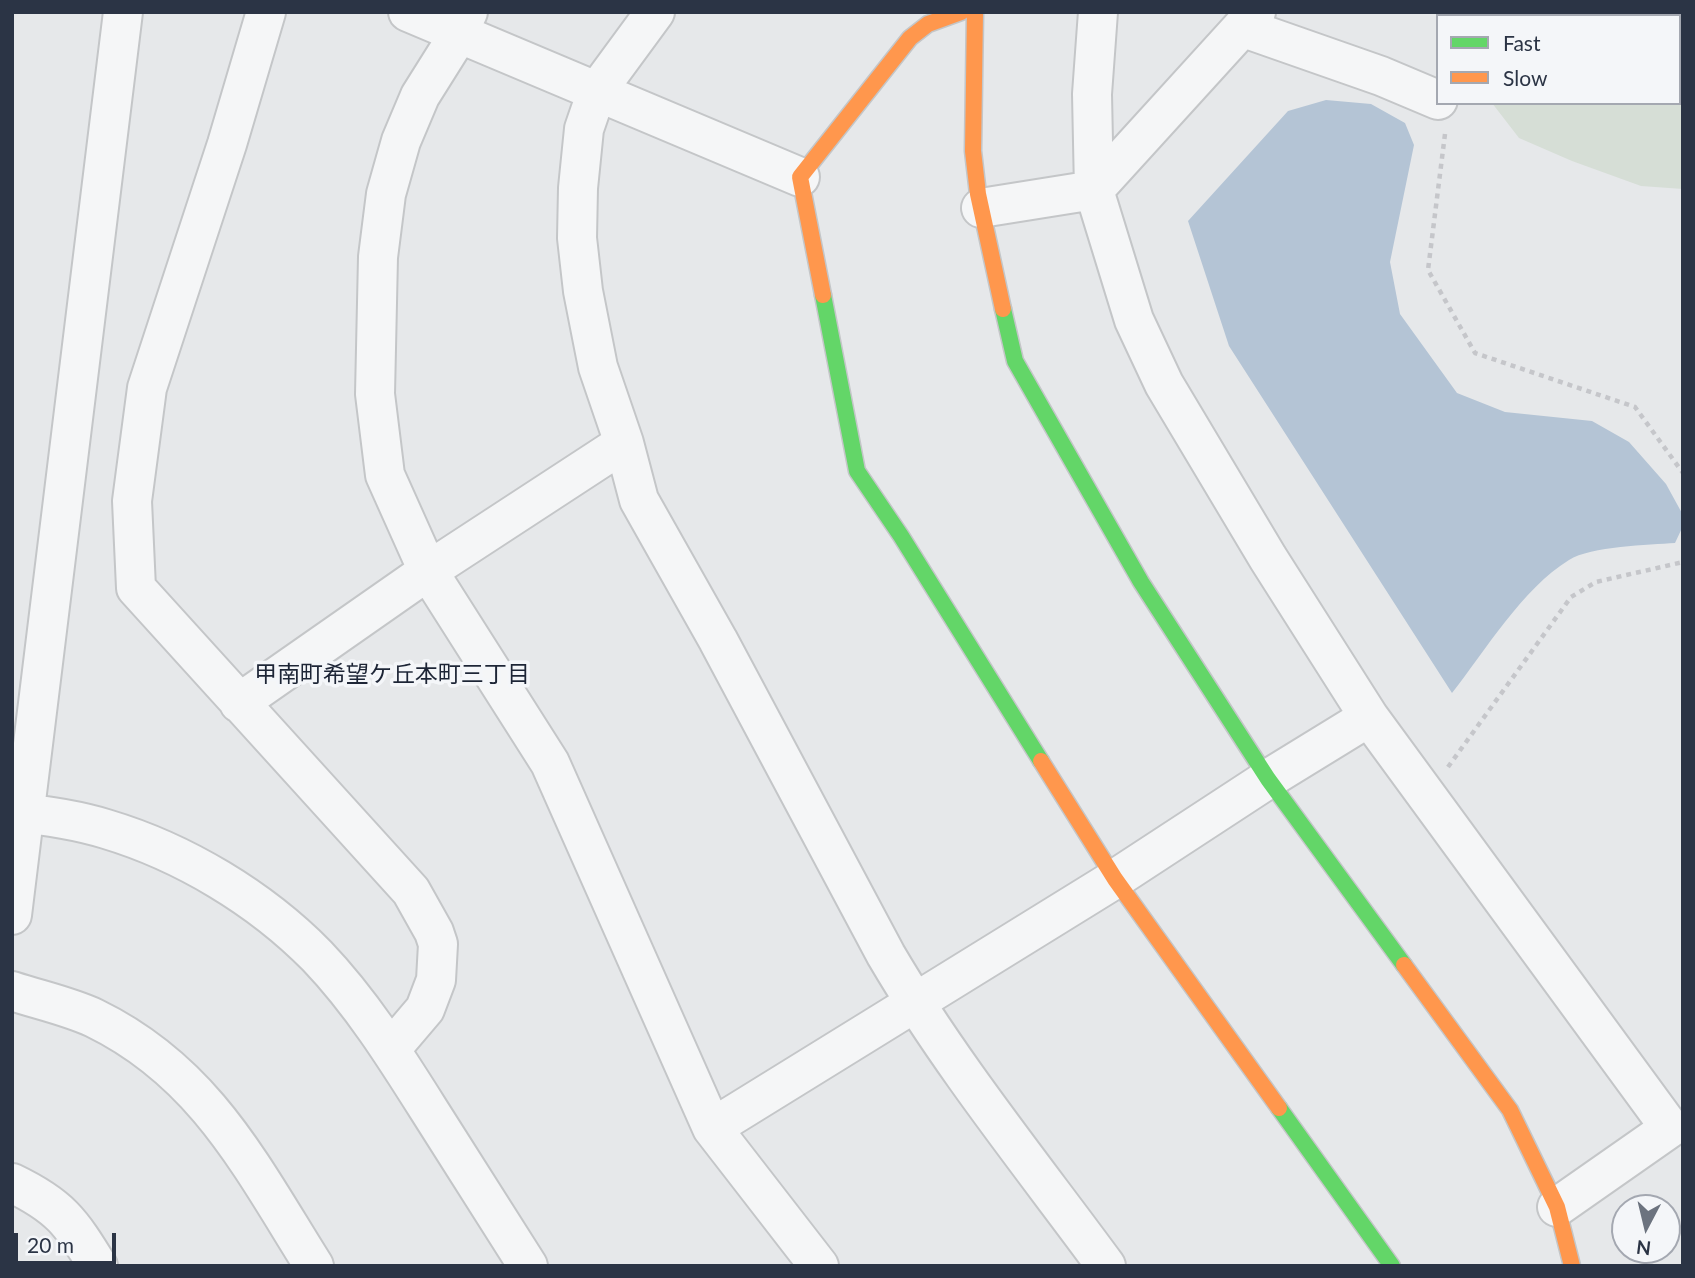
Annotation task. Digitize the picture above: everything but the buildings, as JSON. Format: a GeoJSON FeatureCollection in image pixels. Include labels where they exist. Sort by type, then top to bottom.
{"type":"FeatureCollection","features":[{"type":"Feature","properties":{"kind":"street"},"geometry":{"type":"LineString","coordinates":[[12,915],[18,813],[123,12]]}},
{"type":"Feature","properties":{"kind":"street"},"geometry":{"type":"LineString","coordinates":[[266,12],[227,144],[147,388],[132,501],[136,588],[411,891],[434,932],[438,944],[436,980],[431,996],[425,1009],[391,1049]]}},
{"type":"Feature","properties":{"kind":"street"},"geometry":{"type":"LineString","coordinates":[[408,12],[463,23],[597,90],[800,177]]}},
{"type":"Feature","properties":{"kind":"street"},"geometry":{"type":"LineString","coordinates":[[655,12],[597,90],[584,129],[577,238],[583,291],[598,367],[624,443],[639,500],[718,640],[914,1003],[1106,1266]]}},
{"type":"Feature","properties":{"kind":"street"},"geometry":{"type":"LineString","coordinates":[[961,12],[928,24],[910,38],[800,177],[857,471],[901,536],[1115,878],[1392,1266]]}},
{"type":"Feature","properties":{"kind":"street"},"geometry":{"type":"LineString","coordinates":[[975,12],[973,151],[981,208],[1015,361],[1141,582],[1268,779],[1510,1110],[1557,1207],[1572,1266]]}},
{"type":"Feature","properties":{"kind":"street"},"geometry":{"type":"LineString","coordinates":[[1098,12],[1092,94],[1094,190],[1134,320],[1164,384],[1268,558],[1370,717],[1670,1128],[1557,1207]]}},
{"type":"Feature","properties":{"kind":"street"},"geometry":{"type":"LineString","coordinates":[[981,208],[1094,190],[1250,20],[1436,99]]}},
{"type":"Feature","properties":{"kind":"street"},"geometry":{"type":"LineString","coordinates":[[463,23],[420,96],[401,141],[386,194],[378,257],[375,394],[384,475],[428,571],[550,763],[712,1128],[819,1266]]}},
{"type":"Feature","properties":{"kind":"street"},"geometry":{"type":"LineString","coordinates":[[239,703],[428,571],[624,443]]}},
{"type":"Feature","properties":{"kind":"street"},"geometry":{"type":"LineString","coordinates":[[712,1128],[1370,717]]}},
{"type":"Feature","properties":{"kind":"street"},"geometry":{"type":"LineString","coordinates":[[18,813],[105,828],[173,856],[232,888],[317,956],[355,1000],[391,1049],[528,1266]]}},
{"type":"Feature","properties":{"kind":"street"},"geometry":{"type":"LineString","coordinates":[[12,991],[91,1017],[120,1032],[170,1067],[229,1131],[314,1266]]}},
{"type":"Feature","properties":{"kind":"street"},"geometry":{"type":"LineString","coordinates":[[12,1183],[55,1208],[73,1225],[98,1266]]}},
{"type":"Feature","properties":{"kind":"path"},"geometry":{"type":"LineString","coordinates":[[1446,105],[1428,270],[1475,353],[1635,407],[1683,473]]}},
{"type":"Feature","properties":{"kind":"path"},"geometry":{"type":"LineString","coordinates":[[1426,797],[1571,597],[1596,582],[1683,562]]}},
{"type":"Feature","properties":{"kind":"shaded area"},"geometry":{"type":"Polygon","coordinates":[[[1683,12],[1683,189],[1641,186],[1519,138],[1494,105],[1681,105],[1681,14],[1448,14],[1683,12]]]}},
{"type":"Feature","properties":{"kind":"water"},"geometry":{"type":"Polygon","coordinates":[[[1326,100],[1371,104],[1405,123],[1414,145],[1390,262],[1400,314],[1457,393],[1505,412],[1592,421],[1629,442],[1666,484],[1683,515],[1683,526],[1675,543],[1591,552],[1569,560],[1552,572],[1520,603],[1452,693],[1229,346],[1188,221],[1288,111],[1326,100]]]}},
{"type":"Feature","properties":{"kind":"traffic: fast"},"geometry":{"type":"LineString","coordinates":[[823,295],[857,471],[901,536],[1041,761]]}},
{"type":"Feature","properties":{"kind":"traffic: fast"},"geometry":{"type":"LineString","coordinates":[[1003,309],[1015,361],[1141,582],[1268,779],[1404,965]]}},
{"type":"Feature","properties":{"kind":"traffic: fast"},"geometry":{"type":"LineString","coordinates":[[1279,1108],[1392,1266]]}},
{"type":"Feature","properties":{"kind":"traffic: slow"},"geometry":{"type":"LineString","coordinates":[[823,295],[800,177],[910,38],[928,24],[961,12]]}},
{"type":"Feature","properties":{"kind":"traffic: slow"},"geometry":{"type":"LineString","coordinates":[[975,12],[973,151],[978,194],[1003,309]]}},
{"type":"Feature","properties":{"kind":"traffic: slow"},"geometry":{"type":"LineString","coordinates":[[1041,761],[1115,879],[1279,1108]]}},
{"type":"Feature","properties":{"kind":"traffic: slow"},"geometry":{"type":"LineString","coordinates":[[1404,965],[1510,1110],[1557,1207],[1572,1266]]}},
{"type":"Feature","properties":{"kind":"district","name":"甲南町希望ケ丘本町三丁目"},"geometry":{"type":"Point","coordinates":[392,675]}}]}
